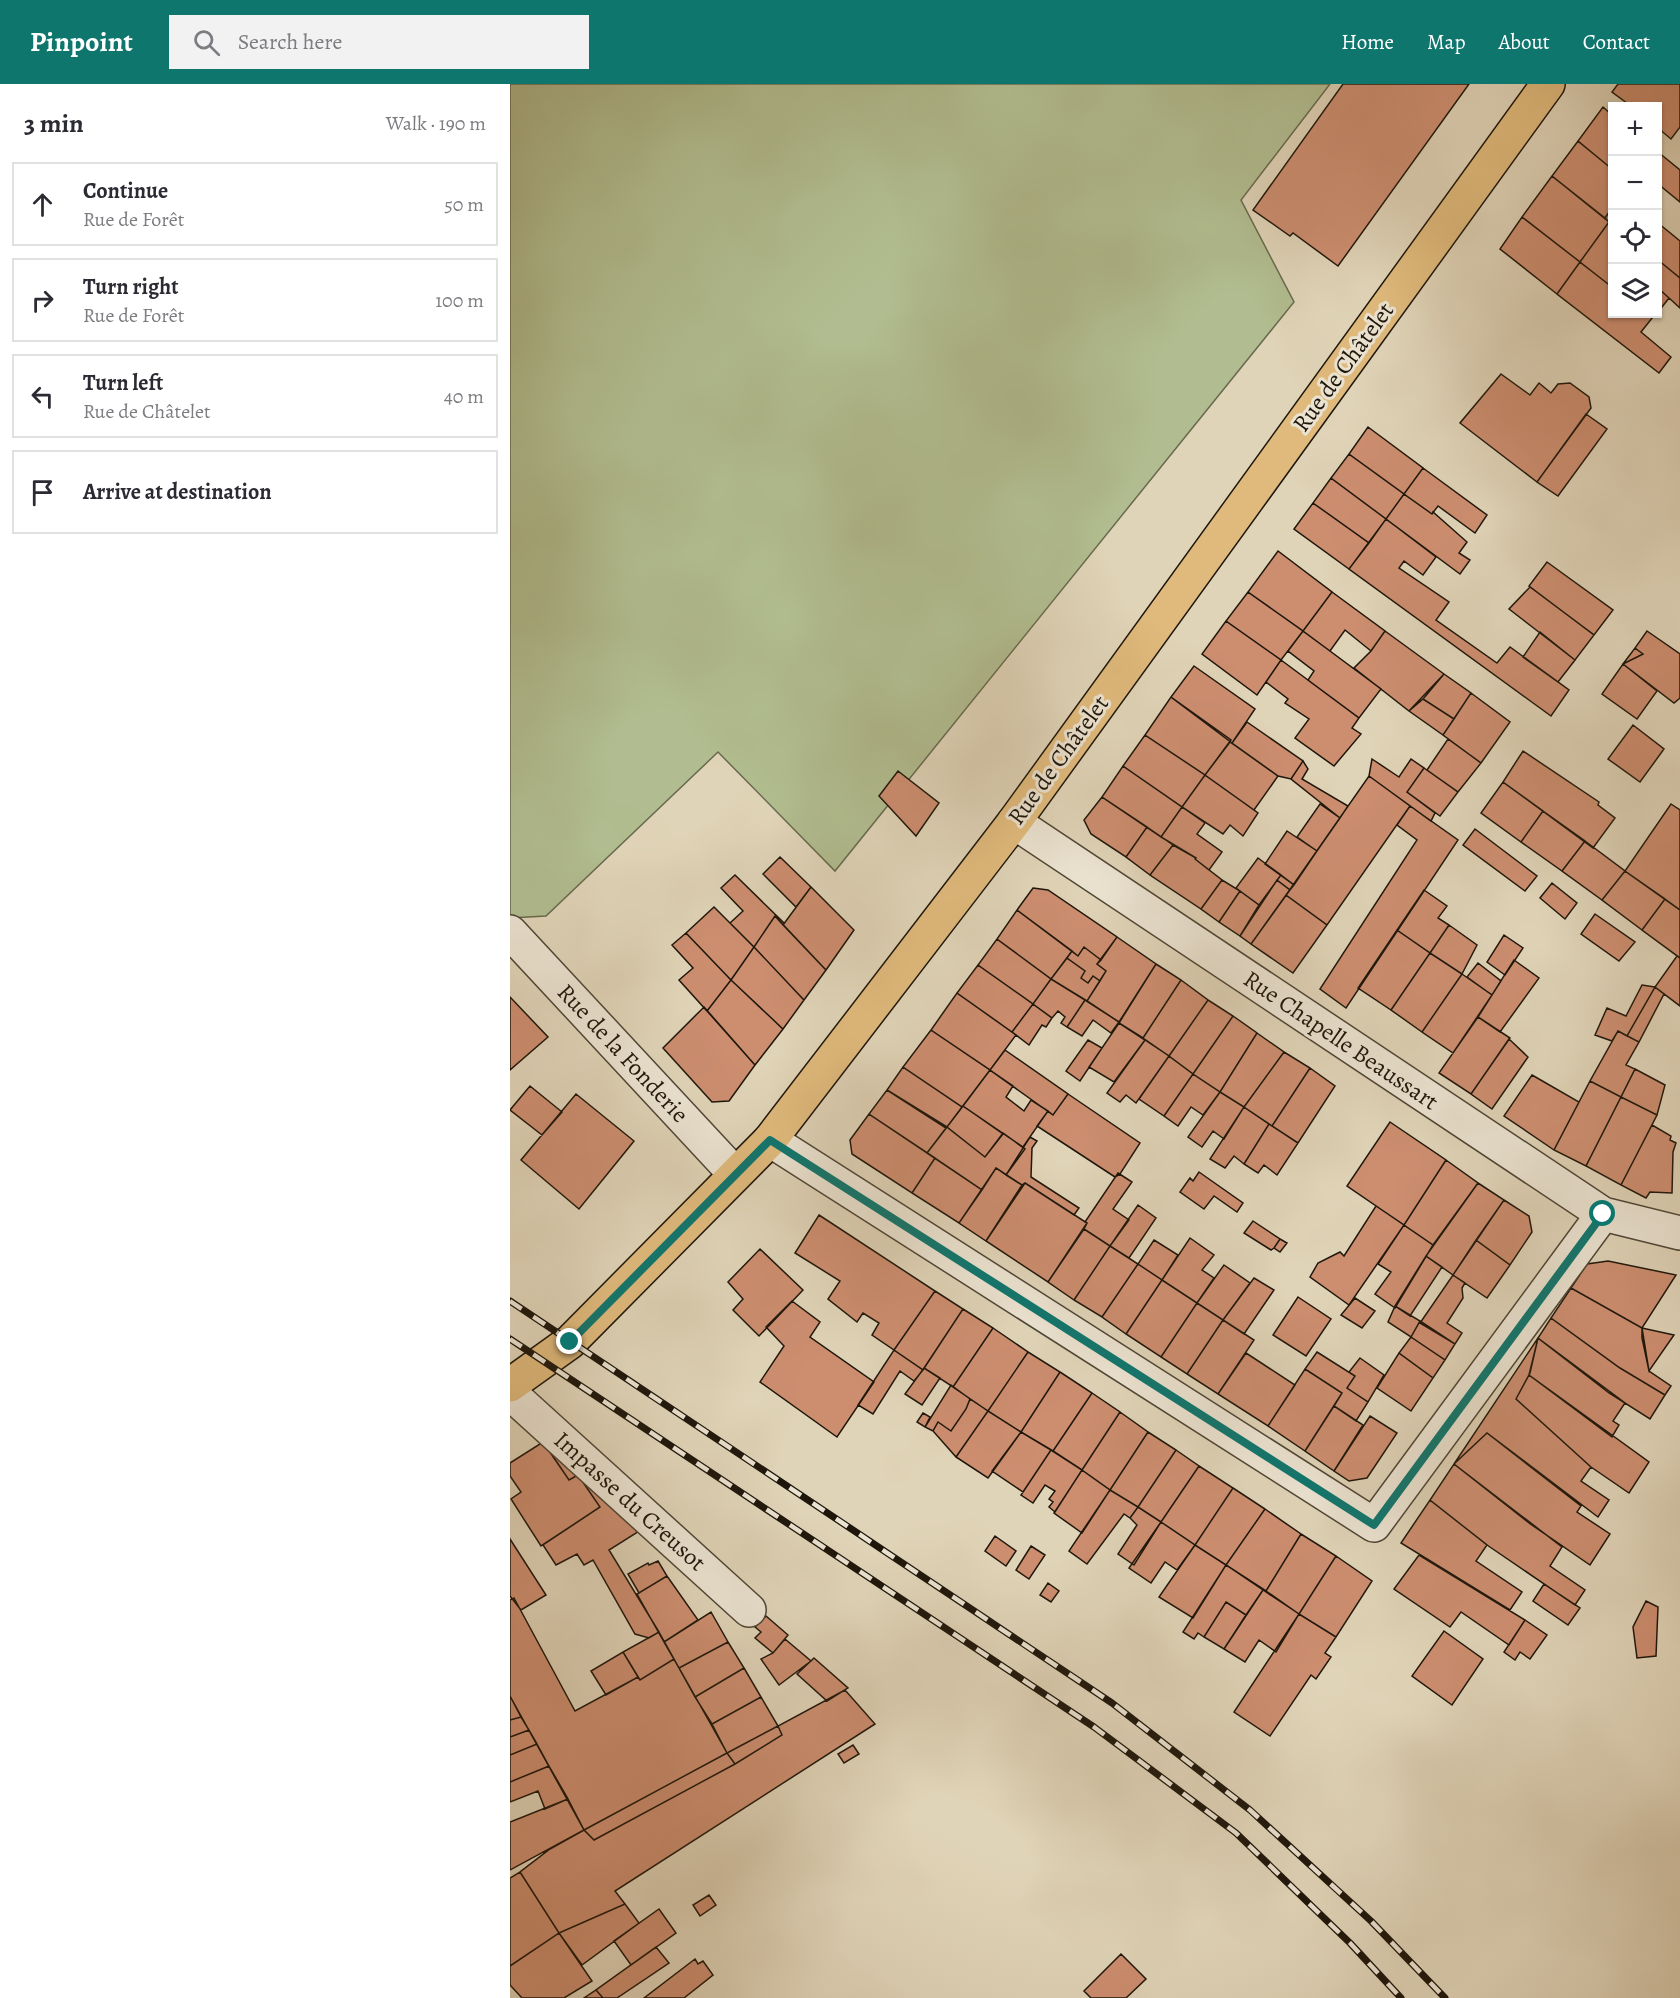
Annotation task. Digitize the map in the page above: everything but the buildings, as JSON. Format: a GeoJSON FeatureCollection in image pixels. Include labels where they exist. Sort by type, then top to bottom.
{"type":"FeatureCollection","features":[{"type":"Feature","properties":{"kind":"main road","name":"Rue de Châtelet"},"geometry":{"type":"LineString","coordinates":[[510,1385],[570,1342],[770,1140],[1014,822],[1548,84]]}},
{"type":"Feature","properties":{"kind":"street","name":"Rue Chapelle Beaussart"},"geometry":{"type":"LineString","coordinates":[[1014,822],[1603,1214],[1680,1233]]}},
{"type":"Feature","properties":{"kind":"street","name":"Rue de la Fonderie"},"geometry":{"type":"LineString","coordinates":[[510,932],[735,1174]]}},
{"type":"Feature","properties":{"kind":"street"},"geometry":{"type":"LineString","coordinates":[[770,1140],[1374,1525],[1603,1214]]}},
{"type":"Feature","properties":{"kind":"street","name":"Impasse du Creusot"},"geometry":{"type":"LineString","coordinates":[[510,1393],[749,1610]]}},
{"type":"Feature","properties":{"kind":"green space"},"geometry":{"type":"Polygon","coordinates":[[[510,84],[1330,84],[1241,200],[1294,302],[835,871],[718,752],[546,916],[510,918],[510,84]]]}},
{"type":"Feature","properties":{"kind":"railway"},"geometry":{"type":"LineString","coordinates":[[510,1301],[1112,1703],[1250,1810],[1371,1921],[1445,1998]]}},
{"type":"Feature","properties":{"kind":"railway"},"geometry":{"type":"LineString","coordinates":[[510,1339],[1094,1727],[1236,1833],[1350,1943],[1401,1998]]}},
{"type":"Feature","properties":{"kind":"route"},"geometry":{"type":"LineString","coordinates":[[570,1342],[770,1140],[1374,1525],[1603,1214]]}}]}
